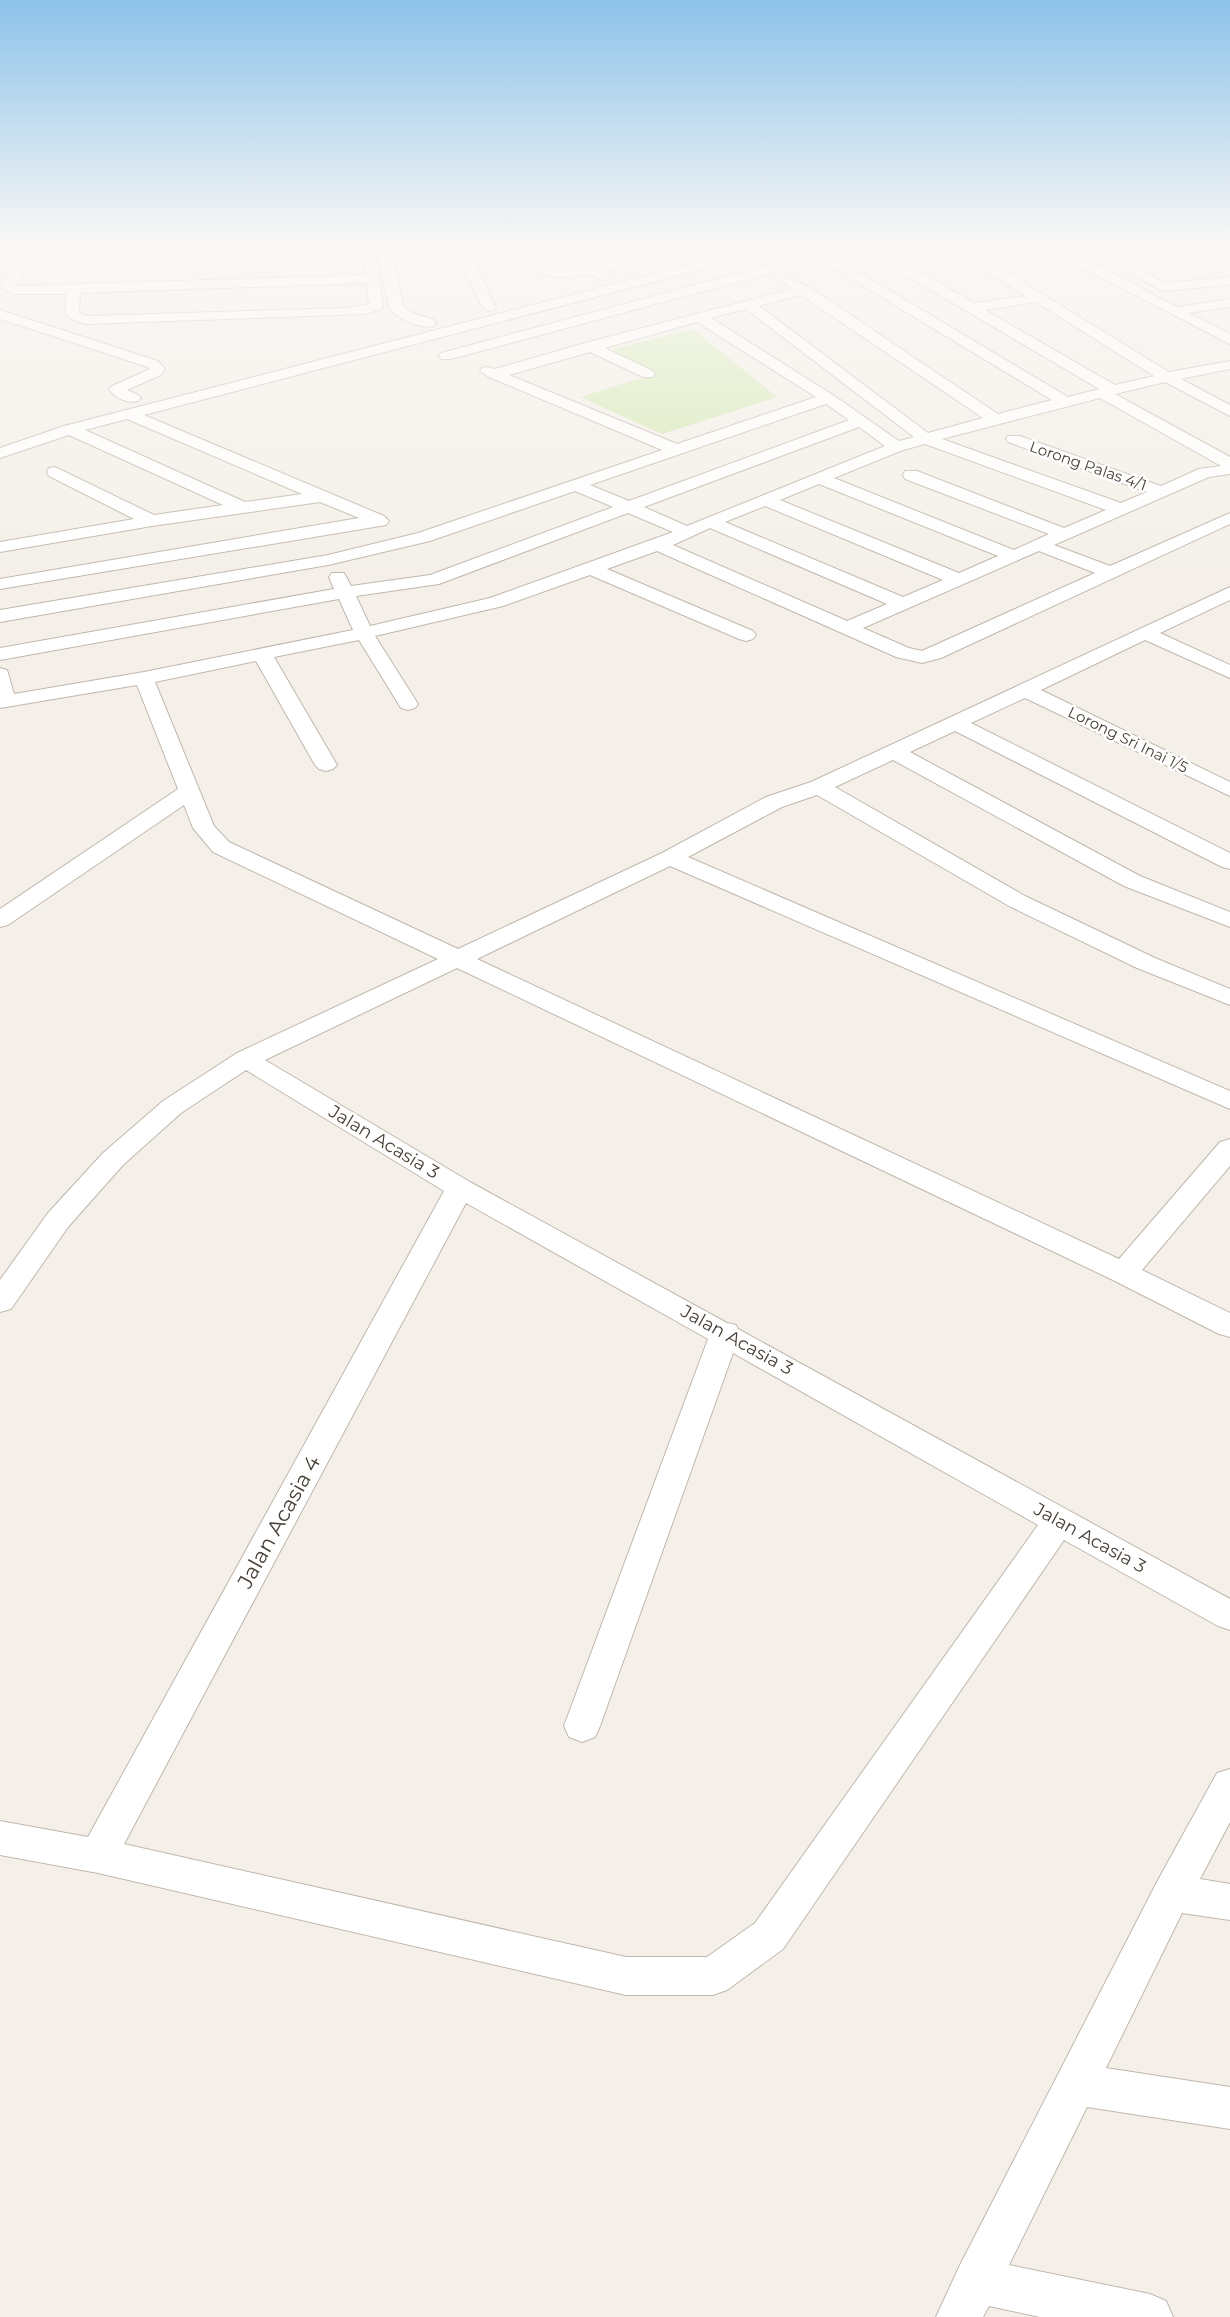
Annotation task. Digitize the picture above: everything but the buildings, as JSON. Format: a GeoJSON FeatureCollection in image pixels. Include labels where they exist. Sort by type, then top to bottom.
{"type":"FeatureCollection","features":[{"type":"Feature","properties":{"kind":"street"},"geometry":{"type":"LineString","coordinates":[[122,354],[152,364],[158,368],[156,372],[117,389],[132,407],[323,496],[378,520],[424,537]]}},
{"type":"Feature","properties":{"kind":"street"},"geometry":{"type":"LineString","coordinates":[[178,386],[311,354]]}},
{"type":"Feature","properties":{"kind":"street"},"geometry":{"type":"LineString","coordinates":[[0,442],[60,420],[132,407],[361,354]]}},
{"type":"Feature","properties":{"kind":"street"},"geometry":{"type":"LineString","coordinates":[[442,354],[677,450]]}},
{"type":"Feature","properties":{"kind":"street"},"geometry":{"type":"LineString","coordinates":[[446,356],[453,354]]}},
{"type":"Feature","properties":{"kind":"street"},"geometry":{"type":"LineString","coordinates":[[494,374],[562,354]]}},
{"type":"Feature","properties":{"kind":"street"},"geometry":{"type":"LineString","coordinates":[[607,354],[648,374]]}},
{"type":"Feature","properties":{"kind":"street"},"geometry":{"type":"LineString","coordinates":[[758,354],[828,398],[897,447]]}},
{"type":"Feature","properties":{"kind":"street"},"geometry":{"type":"LineString","coordinates":[[815,354],[926,438],[1121,510]]}},
{"type":"Feature","properties":{"kind":"street"},"geometry":{"type":"LineString","coordinates":[[901,354],[996,419]]}},
{"type":"Feature","properties":{"kind":"street"},"geometry":{"type":"LineString","coordinates":[[986,354],[1066,402]]}},
{"type":"Feature","properties":{"kind":"street"},"geometry":{"type":"LineString","coordinates":[[1045,354],[1230,464]]}},
{"type":"Feature","properties":{"kind":"street"},"geometry":{"type":"LineString","coordinates":[[1130,354],[1230,411]]}},
{"type":"Feature","properties":{"kind":"street"},"geometry":{"type":"LineString","coordinates":[[0,674],[3,701],[144,678],[364,633],[496,602],[658,545],[710,522],[897,447],[996,419],[1167,377],[1230,365]]}},
{"type":"Feature","properties":{"kind":"street"},"geometry":{"type":"LineString","coordinates":[[0,453],[132,407],[159,391]]}},
{"type":"Feature","properties":{"kind":"street"},"geometry":{"type":"LineString","coordinates":[[0,616],[328,560],[424,537],[828,398]]}},
{"type":"Feature","properties":{"kind":"street"},"geometry":{"type":"LineString","coordinates":[[0,654],[346,592],[433,580],[860,421]]}},
{"type":"Feature","properties":{"kind":"street"},"geometry":{"type":"LineString","coordinates":[[70,429],[243,508]]}},
{"type":"Feature","properties":{"kind":"street","name":"Lorong Palas 4/1"},"geometry":{"type":"LineString","coordinates":[[1014,440],[1162,492]]}},
{"type":"Feature","properties":{"kind":"street"},"geometry":{"type":"LineString","coordinates":[[848,628],[1205,473],[1230,469]]}},
{"type":"Feature","properties":{"kind":"street"},"geometry":{"type":"LineString","coordinates":[[54,472],[152,521]]}},
{"type":"Feature","properties":{"kind":"street"},"geometry":{"type":"LineString","coordinates":[[911,475],[1065,534]]}},
{"type":"Feature","properties":{"kind":"street"},"geometry":{"type":"LineString","coordinates":[[818,478],[1014,556]]}},
{"type":"Feature","properties":{"kind":"street"},"geometry":{"type":"LineString","coordinates":[[575,485],[632,507],[688,532]]}},
{"type":"Feature","properties":{"kind":"street"},"geometry":{"type":"LineString","coordinates":[[0,547],[152,521],[323,496]]}},
{"type":"Feature","properties":{"kind":"street"},"geometry":{"type":"LineString","coordinates":[[765,500],[959,580]]}},
{"type":"Feature","properties":{"kind":"street"},"geometry":{"type":"LineString","coordinates":[[658,545],[903,653],[922,657],[934,654],[1230,518]]}},
{"type":"Feature","properties":{"kind":"street"},"geometry":{"type":"LineString","coordinates":[[0,584],[378,520]]}},
{"type":"Feature","properties":{"kind":"street"},"geometry":{"type":"LineString","coordinates":[[710,522],[903,604]]}},
{"type":"Feature","properties":{"kind":"street"},"geometry":{"type":"LineString","coordinates":[[1039,545],[1111,573]]}},
{"type":"Feature","properties":{"kind":"street"},"geometry":{"type":"LineString","coordinates":[[328,560],[346,592],[364,633],[408,704]]}},
{"type":"Feature","properties":{"kind":"street"},"geometry":{"type":"LineString","coordinates":[[592,569],[746,636]]}},
{"type":"Feature","properties":{"kind":"street"},"geometry":{"type":"LineString","coordinates":[[0,1302],[58,1220],[113,1159],[172,1107],[246,1060],[670,858],[774,802],[819,787],[1230,593]]}},
{"type":"Feature","properties":{"kind":"street"},"geometry":{"type":"LineString","coordinates":[[1144,634],[1230,672]]}},
{"type":"Feature","properties":{"kind":"street"},"geometry":{"type":"LineString","coordinates":[[262,654],[326,765]]}},
{"type":"Feature","properties":{"kind":"street"},"geometry":{"type":"LineString","coordinates":[[144,678],[204,828],[221,847],[1123,1273],[1230,1326]]}},
{"type":"Feature","properties":{"kind":"street","name":"Lorong Sri Inai 1/5"},"geometry":{"type":"LineString","coordinates":[[1026,690],[1230,790]]}},
{"type":"Feature","properties":{"kind":"street"},"geometry":{"type":"LineString","coordinates":[[956,723],[1230,862]]}},
{"type":"Feature","properties":{"kind":"street"},"geometry":{"type":"LineString","coordinates":[[894,752],[1132,881],[1230,920]]}},
{"type":"Feature","properties":{"kind":"street"},"geometry":{"type":"LineString","coordinates":[[819,787],[1017,901],[1146,963],[1230,998]]}},
{"type":"Feature","properties":{"kind":"street"},"geometry":{"type":"LineString","coordinates":[[0,920],[190,791]]}},
{"type":"Feature","properties":{"kind":"street"},"geometry":{"type":"LineString","coordinates":[[670,858],[1230,1101]]}},
{"type":"Feature","properties":{"kind":"street","name":"Jalan Acasia 3"},"geometry":{"type":"LineString","coordinates":[[246,1060],[460,1188],[725,1333],[1230,1616]]}},
{"type":"Feature","properties":{"kind":"street"},"geometry":{"type":"LineString","coordinates":[[1123,1273],[1230,1148]]}},
{"type":"Feature","properties":{"kind":"street","name":"Jalan Acasia 4"},"geometry":{"type":"LineString","coordinates":[[98,1856],[460,1188]]}},
{"type":"Feature","properties":{"kind":"street"},"geometry":{"type":"LineString","coordinates":[[582,1726],[725,1333]]}},
{"type":"Feature","properties":{"kind":"street"},"geometry":{"type":"LineString","coordinates":[[0,1838],[98,1856],[626,1976],[713,1976],[769,1936],[1059,1521]]}},
{"type":"Feature","properties":{"kind":"street"},"geometry":{"type":"LineString","coordinates":[[1150,2317],[968,2299],[1172,1893],[1230,1785]]}},
{"type":"Feature","properties":{"kind":"street"},"geometry":{"type":"LineString","coordinates":[[1172,1893],[1230,1902]]}},
{"type":"Feature","properties":{"kind":"street"},"geometry":{"type":"LineString","coordinates":[[1076,2084],[1230,2108]]}},
{"type":"Feature","properties":{"kind":"green space"},"geometry":{"type":"Polygon","coordinates":[[[621,354],[724,354],[777,397],[662,434],[580,397],[654,374],[621,354]]]}}]}
